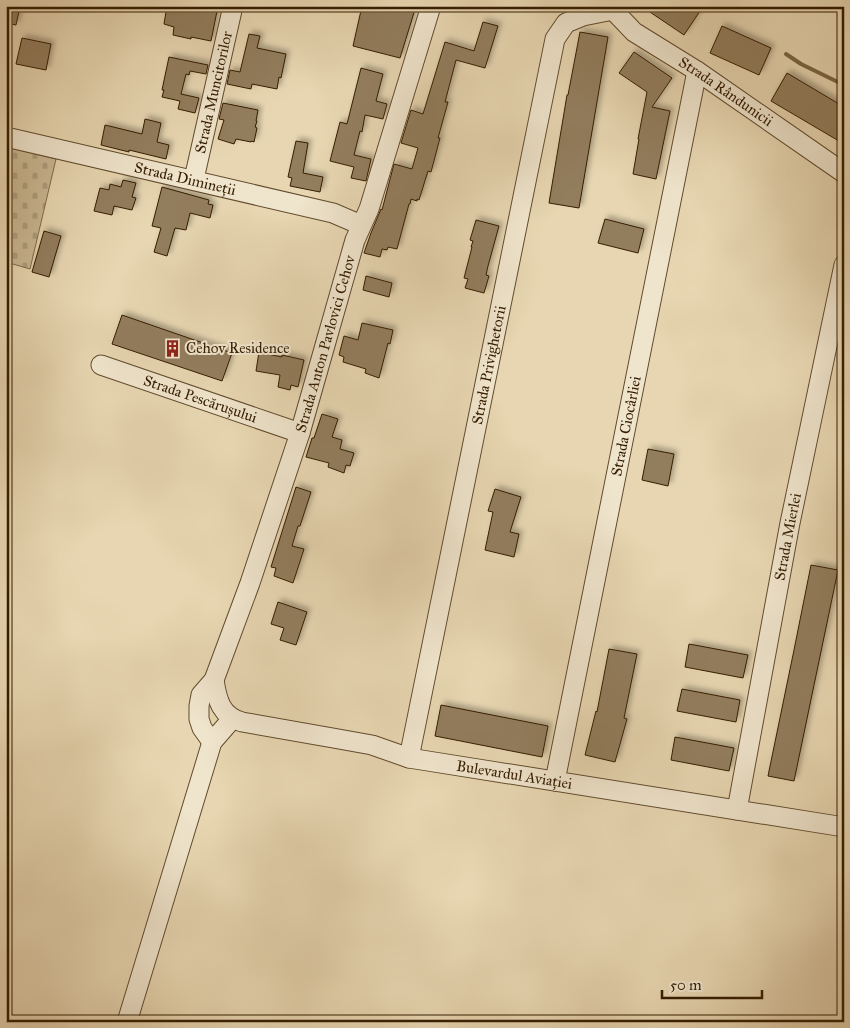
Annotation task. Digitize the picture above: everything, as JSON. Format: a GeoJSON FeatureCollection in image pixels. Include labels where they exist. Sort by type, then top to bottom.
{"type":"FeatureCollection","features":[{"type":"Feature","properties":{"kind":"street","name":"Strada Muncitorilor"},"geometry":{"type":"LineString","coordinates":[[194,179],[233,6]]}},
{"type":"Feature","properties":{"kind":"street","name":"Strada Anton Pavlovici Cehov"},"geometry":{"type":"LineString","coordinates":[[212,742],[202,728],[199,719],[201,695],[214,680],[250,584],[300,433],[356,240],[369,209],[431,6]]}},
{"type":"Feature","properties":{"kind":"street","name":"Strada Rândunicii"},"geometry":{"type":"LineString","coordinates":[[615,8],[634,32],[697,71],[844,173]]}},
{"type":"Feature","properties":{"kind":"street","name":"Strada Privighetorii"},"geometry":{"type":"LineString","coordinates":[[409,758],[555,39],[566,23],[583,16],[615,8]]}},
{"type":"Feature","properties":{"kind":"street","name":"Strada Ciocârliei"},"geometry":{"type":"LineString","coordinates":[[555,781],[697,71]]}},
{"type":"Feature","properties":{"kind":"street","name":"Strada Dimineții"},"geometry":{"type":"LineString","coordinates":[[6,137],[194,179],[333,213],[361,225]]}},
{"type":"Feature","properties":{"kind":"street","name":"Strada Mierlei"},"geometry":{"type":"LineString","coordinates":[[737,810],[790,523],[844,265]]}},
{"type":"Feature","properties":{"kind":"street","name":"Strada Pescărușului"},"geometry":{"type":"LineString","coordinates":[[101,365],[300,433]]}},
{"type":"Feature","properties":{"kind":"street"},"geometry":{"type":"LineString","coordinates":[[127,1022],[212,742],[232,719],[220,704],[214,680]]}},
{"type":"Feature","properties":{"kind":"street","name":"Bulevardul Aviației"},"geometry":{"type":"LineString","coordinates":[[232,719],[372,746],[409,758],[844,827]]}},
{"type":"Feature","properties":{"kind":"green space"},"geometry":{"type":"Polygon","coordinates":[[[6,147],[56,159],[30,269],[6,262],[6,147]]]}},
{"type":"Feature","properties":{"kind":"building"},"geometry":{"type":"Polygon","coordinates":[[[6,6],[20,6],[16,25],[6,23],[6,6]]]}},
{"type":"Feature","properties":{"kind":"building"},"geometry":{"type":"Polygon","coordinates":[[[167,6],[218,6],[211,41],[173,35],[174,27],[164,24],[167,6]]]}},
{"type":"Feature","properties":{"kind":"building"},"geometry":{"type":"Polygon","coordinates":[[[362,6],[416,6],[400,58],[353,46],[362,6]]]}},
{"type":"Feature","properties":{"kind":"building"},"geometry":{"type":"Polygon","coordinates":[[[641,6],[692,6],[700,11],[684,35],[641,6]]]}},
{"type":"Feature","properties":{"kind":"building"},"geometry":{"type":"Polygon","coordinates":[[[483,22],[498,26],[485,68],[456,60],[445,102],[448,102],[431,172],[428,171],[419,200],[411,199],[397,249],[388,247],[387,250],[382,249],[380,257],[364,253],[382,210],[394,164],[412,169],[418,148],[401,143],[411,110],[423,114],[445,42],[474,51],[483,22]]]}},
{"type":"Feature","properties":{"kind":"building"},"geometry":{"type":"Polygon","coordinates":[[[722,26],[771,48],[759,75],[710,53],[722,26]]]}},
{"type":"Feature","properties":{"kind":"building"},"geometry":{"type":"Polygon","coordinates":[[[580,32],[608,37],[579,208],[549,203],[567,95],[580,32]]]}},
{"type":"Feature","properties":{"kind":"building"},"geometry":{"type":"Polygon","coordinates":[[[249,34],[260,36],[257,48],[286,54],[277,89],[252,84],[251,89],[227,84],[230,70],[240,72],[249,34]]]}},
{"type":"Feature","properties":{"kind":"building"},"geometry":{"type":"Polygon","coordinates":[[[22,38],[51,44],[46,70],[16,64],[22,38]]]}},
{"type":"Feature","properties":{"kind":"building"},"geometry":{"type":"Polygon","coordinates":[[[634,52],[672,78],[652,107],[670,111],[656,179],[633,174],[647,92],[619,73],[634,52]]]}},
{"type":"Feature","properties":{"kind":"building"},"geometry":{"type":"Polygon","coordinates":[[[169,57],[208,65],[206,74],[190,71],[189,75],[186,74],[181,94],[199,98],[195,113],[178,109],[180,101],[162,97],[169,57]]]}},
{"type":"Feature","properties":{"kind":"building"},"geometry":{"type":"Polygon","coordinates":[[[361,68],[383,74],[376,101],[387,104],[383,119],[365,115],[362,132],[360,131],[354,155],[371,159],[366,181],[351,178],[354,167],[330,161],[340,122],[347,124],[361,68]]]}},
{"type":"Feature","properties":{"kind":"building"},"geometry":{"type":"Polygon","coordinates":[[[787,73],[844,107],[844,144],[771,101],[787,73]]]}},
{"type":"Feature","properties":{"kind":"building"},"geometry":{"type":"Polygon","coordinates":[[[223,103],[258,110],[254,142],[236,139],[234,144],[218,139],[224,120],[219,119],[223,103]]]}},
{"type":"Feature","properties":{"kind":"building"},"geometry":{"type":"Polygon","coordinates":[[[145,119],[161,123],[157,142],[169,145],[166,159],[101,145],[105,125],[142,134],[145,119]]]}},
{"type":"Feature","properties":{"kind":"building"},"geometry":{"type":"Polygon","coordinates":[[[296,141],[308,143],[303,173],[323,177],[320,192],[290,186],[292,178],[288,177],[296,141]]]}},
{"type":"Feature","properties":{"kind":"building"},"geometry":{"type":"Polygon","coordinates":[[[123,180],[136,183],[132,197],[136,198],[132,210],[114,206],[112,215],[94,211],[100,188],[109,190],[110,184],[121,187],[123,180]]]}},
{"type":"Feature","properties":{"kind":"building"},"geometry":{"type":"Polygon","coordinates":[[[162,187],[209,200],[208,204],[213,205],[210,218],[190,213],[186,230],[175,228],[167,256],[154,252],[161,228],[152,226],[162,187]]]}},
{"type":"Feature","properties":{"kind":"building"},"geometry":{"type":"Polygon","coordinates":[[[605,219],[644,229],[638,253],[598,243],[605,219]]]}},
{"type":"Feature","properties":{"kind":"building"},"geometry":{"type":"Polygon","coordinates":[[[476,220],[499,226],[488,266],[486,275],[489,276],[484,293],[465,288],[468,279],[464,278],[473,241],[470,240],[476,220]]]}},
{"type":"Feature","properties":{"kind":"building"},"geometry":{"type":"Polygon","coordinates":[[[44,231],[61,236],[49,277],[32,272],[44,231]]]}},
{"type":"Feature","properties":{"kind":"building"},"geometry":{"type":"Polygon","coordinates":[[[366,276],[392,283],[389,297],[363,290],[366,276]]]}},
{"type":"Feature","properties":{"kind":"building","name":"Cehov Residence"},"geometry":{"type":"Polygon","coordinates":[[[122,315],[232,353],[222,381],[112,344],[122,315]]]}},
{"type":"Feature","properties":{"kind":"building"},"geometry":{"type":"Polygon","coordinates":[[[362,323],[393,330],[379,378],[365,373],[366,369],[343,362],[344,357],[339,355],[344,336],[358,340],[362,323]]]}},
{"type":"Feature","properties":{"kind":"building"},"geometry":{"type":"Polygon","coordinates":[[[259,352],[304,360],[298,387],[291,385],[290,390],[278,387],[280,375],[256,371],[259,352]]]}},
{"type":"Feature","properties":{"kind":"building"},"geometry":{"type":"Polygon","coordinates":[[[322,414],[338,419],[332,437],[342,440],[340,449],[354,453],[350,466],[346,465],[344,473],[328,467],[329,463],[306,457],[322,414]]]}},
{"type":"Feature","properties":{"kind":"building"},"geometry":{"type":"Polygon","coordinates":[[[648,449],[674,454],[668,486],[642,480],[648,449]]]}},
{"type":"Feature","properties":{"kind":"building"},"geometry":{"type":"Polygon","coordinates":[[[296,487],[311,492],[292,546],[304,549],[293,583],[274,576],[276,568],[271,567],[296,487]]]}},
{"type":"Feature","properties":{"kind":"building"},"geometry":{"type":"Polygon","coordinates":[[[495,489],[521,497],[510,532],[519,534],[514,557],[485,550],[493,512],[488,511],[495,489]]]}},
{"type":"Feature","properties":{"kind":"building"},"geometry":{"type":"Polygon","coordinates":[[[811,565],[838,570],[794,781],[768,776],[811,565]]]}},
{"type":"Feature","properties":{"kind":"building"},"geometry":{"type":"Polygon","coordinates":[[[278,602],[307,612],[296,645],[280,640],[284,628],[271,624],[278,602]]]}},
{"type":"Feature","properties":{"kind":"building"},"geometry":{"type":"Polygon","coordinates":[[[689,644],[748,655],[743,678],[685,667],[689,644]]]}},
{"type":"Feature","properties":{"kind":"building"},"geometry":{"type":"Polygon","coordinates":[[[609,649],[637,654],[624,718],[627,719],[615,762],[585,755],[597,712],[609,649]]]}},
{"type":"Feature","properties":{"kind":"building"},"geometry":{"type":"Polygon","coordinates":[[[682,689],[740,700],[736,722],[677,711],[682,689]]]}},
{"type":"Feature","properties":{"kind":"building"},"geometry":{"type":"Polygon","coordinates":[[[441,705],[548,726],[542,757],[435,736],[441,705]]]}},
{"type":"Feature","properties":{"kind":"building"},"geometry":{"type":"Polygon","coordinates":[[[675,737],[734,748],[729,771],[671,760],[675,737]]]}},
{"type":"Feature","properties":{"kind":"waterway"},"geometry":{"type":"LineString","coordinates":[[786,54],[801,64],[844,85]]}},
{"type":"Feature","properties":{"kind":"place","name":"Cehov Residence"},"geometry":{"type":"Point","coordinates":[172,348]}}]}
